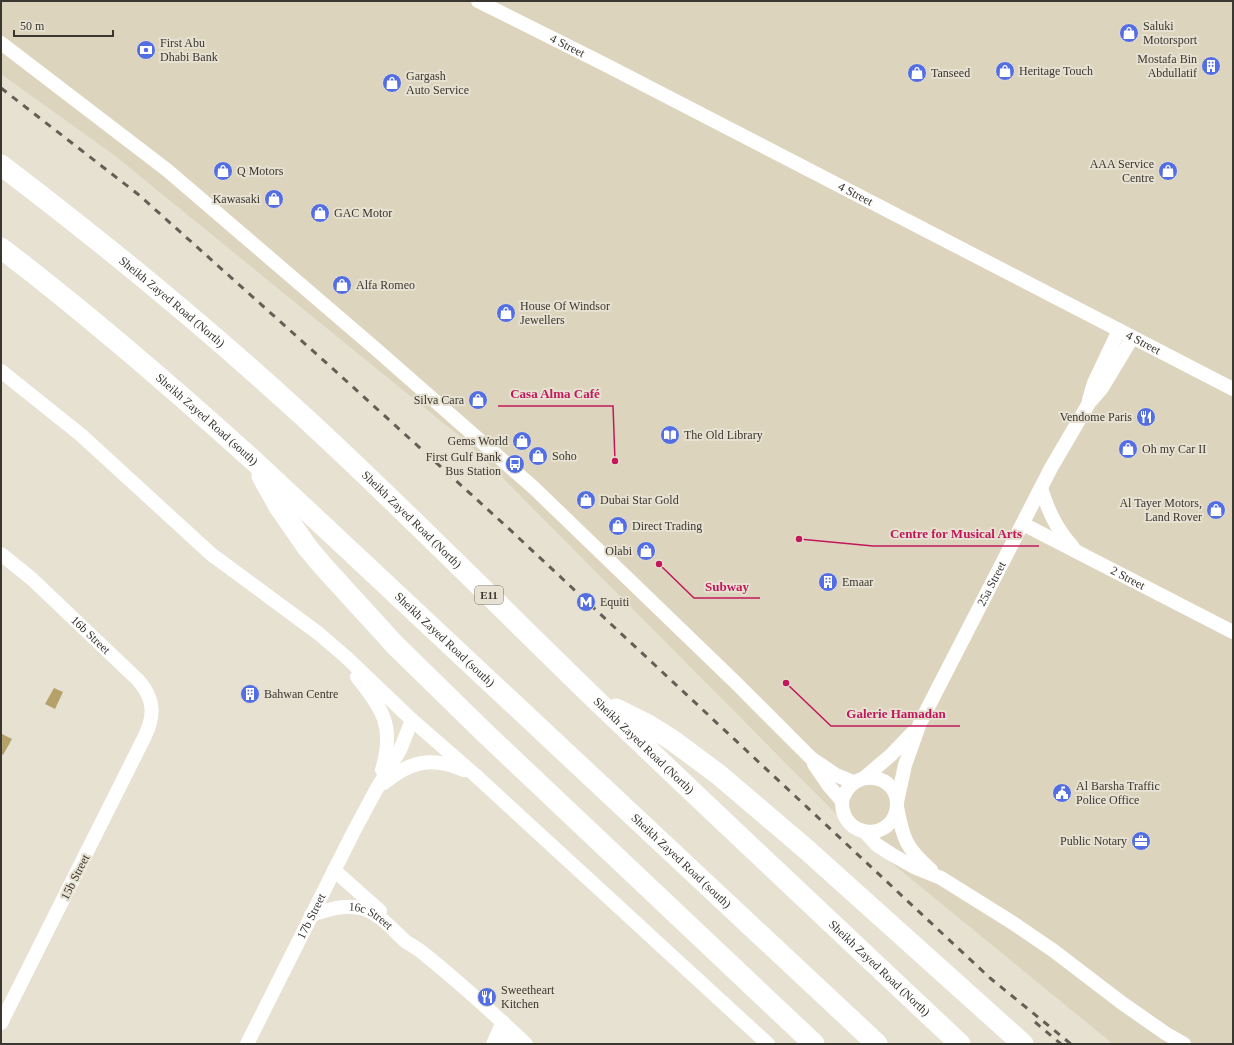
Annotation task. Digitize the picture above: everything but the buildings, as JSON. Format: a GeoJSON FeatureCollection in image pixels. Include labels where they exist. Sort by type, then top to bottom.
{"type":"FeatureCollection","features":[{"type":"Feature","properties":{"kind":"highway","name":"Sheikh Zayed Road (North)"},"geometry":{"type":"LineString","coordinates":[[1,165],[58,208],[141,275],[302,415],[380,488],[597,701],[960,1044]]}},
{"type":"Feature","properties":{"kind":"highway","name":"Sheikh Zayed Road (south)"},"geometry":{"type":"LineString","coordinates":[[1,248],[103,329],[254,461],[877,1044]]}},
{"type":"Feature","properties":{"kind":"highway"},"geometry":{"type":"LineString","coordinates":[[254,461],[278,505],[307,547],[395,645],[492,740],[814,1044]]}},
{"type":"Feature","properties":{"kind":"highway"},"geometry":{"type":"LineString","coordinates":[[597,701],[623,712],[660,733],[695,756],[718,774],[806,849],[1021,1042]]}},
{"type":"Feature","properties":{"kind":"street","name":"4 Street"},"geometry":{"type":"LineString","coordinates":[[478,1],[604,64],[1233,389]]}},
{"type":"Feature","properties":{"kind":"street"},"geometry":{"type":"LineString","coordinates":[[1,43],[167,170],[377,350],[534,488],[734,681],[811,758],[836,775],[858,780],[877,778],[883,781],[892,790],[897,804],[904,838],[909,848],[921,861],[941,878],[1013,923],[1122,1003],[1165,1033],[1184,1044]]}},
{"type":"Feature","properties":{"kind":"street","name":"25a Street"},"geometry":{"type":"LineString","coordinates":[[1089,403],[1094,383],[1119,330]]}},
{"type":"Feature","properties":{"kind":"street","name":"25a Street"},"geometry":{"type":"LineString","coordinates":[[897,804],[905,765],[920,724],[1041,488],[1089,403],[1102,388],[1132,338]]}},
{"type":"Feature","properties":{"kind":"street"},"geometry":{"type":"LineString","coordinates":[[1,371],[81,435],[212,554],[318,633],[346,657],[412,720],[474,774],[768,1044]]}},
{"type":"Feature","properties":{"kind":"street"},"geometry":{"type":"LineString","coordinates":[[1041,488],[1048,508],[1058,528],[1064,537],[1080,553]]}},
{"type":"Feature","properties":{"kind":"street","name":"2 Street"},"geometry":{"type":"LineString","coordinates":[[1023,524],[1233,632]]}},
{"type":"Feature","properties":{"kind":"street","name":"16b Street"},"geometry":{"type":"LineString","coordinates":[[2,556],[32,579],[143,686],[152,706],[152,714],[148,730]]}},
{"type":"Feature","properties":{"kind":"street","name":"17b Street"},"geometry":{"type":"LineString","coordinates":[[331,644],[376,701],[384,718],[388,737],[388,746],[376,790]]}},
{"type":"Feature","properties":{"kind":"street","name":"17b Street"},"geometry":{"type":"LineString","coordinates":[[247,1044],[334,870],[376,790],[400,750],[412,720]]}},
{"type":"Feature","properties":{"kind":"street","name":"25a Street"},"geometry":{"type":"LineString","coordinates":[[858,780],[891,755],[920,724]]}},
{"type":"Feature","properties":{"kind":"street","name":"15b Street"},"geometry":{"type":"LineString","coordinates":[[1,1023],[148,730]]}},
{"type":"Feature","properties":{"kind":"street"},"geometry":{"type":"LineString","coordinates":[[811,758],[829,786],[842,800]]}},
{"type":"Feature","properties":{"kind":"street","name":"17b Street"},"geometry":{"type":"LineString","coordinates":[[376,790],[402,769],[422,762],[453,765],[474,774]]}},
{"type":"Feature","properties":{"kind":"street"},"geometry":{"type":"LineString","coordinates":[[858,780],[848,787],[842,800],[842,808],[847,821],[852,826],[865,832],[877,845],[891,854],[914,867],[941,878]]}},
{"type":"Feature","properties":{"kind":"street"},"geometry":{"type":"LineString","coordinates":[[865,832],[874,832],[882,829],[890,823],[895,816],[897,804]]}},
{"type":"Feature","properties":{"kind":"street","name":"16c Street"},"geometry":{"type":"LineString","coordinates":[[334,870],[403,931],[422,952],[526,1044]]}},
{"type":"Feature","properties":{"kind":"street","name":"16c Street"},"geometry":{"type":"LineString","coordinates":[[311,915],[332,908],[344,906],[355,906],[366,909],[376,915],[406,942],[422,952]]}},
{"type":"Feature","properties":{"kind":"street"},"geometry":{"type":"LineString","coordinates":[[493,1044],[508,1027]]}},
{"type":"Feature","properties":{"kind":"street"},"geometry":{"type":"LineString","coordinates":[[506,1044],[508,1027]]}},
{"type":"Feature","properties":{"kind":"shaded area"},"geometry":{"type":"Polygon","coordinates":[[[1,1],[1233,1],[1233,1044],[1113,1044],[855,833],[468,443],[114,155],[1,74],[1,1]]]}},
{"type":"Feature","properties":{"kind":"shaded area"},"geometry":{"type":"Polygon","coordinates":[[[54,688],[63,692],[55,709],[45,704],[54,688]]]}},
{"type":"Feature","properties":{"kind":"shaded area"},"geometry":{"type":"Polygon","coordinates":[[[2,734],[12,739],[3,755],[1,753],[2,734]]]}},
{"type":"Feature","properties":{"kind":"railway"},"geometry":{"type":"LineString","coordinates":[[1,88],[139,195],[507,527],[990,978],[1071,1044]]}},
{"type":"Feature","properties":{"kind":"railway"},"geometry":{"type":"LineString","coordinates":[[1035,1022],[1061,1044]]}},
{"type":"Feature","properties":{"kind":"place","name":"Saluki Motorsport"},"geometry":{"type":"Point","coordinates":[1129,33]}},
{"type":"Feature","properties":{"kind":"place","name":"First Abu Dhabi Bank"},"geometry":{"type":"Point","coordinates":[146,50]}},
{"type":"Feature","properties":{"kind":"place","name":"Mostafa Bin Abdullatif"},"geometry":{"type":"Point","coordinates":[1211,66]}},
{"type":"Feature","properties":{"kind":"place","name":"Heritage Touch"},"geometry":{"type":"Point","coordinates":[1005,71]}},
{"type":"Feature","properties":{"kind":"place","name":"Tanseed"},"geometry":{"type":"Point","coordinates":[917,73]}},
{"type":"Feature","properties":{"kind":"place","name":"Gargash Auto Service"},"geometry":{"type":"Point","coordinates":[392,83]}},
{"type":"Feature","properties":{"kind":"place","name":"Q Motors"},"geometry":{"type":"Point","coordinates":[223,171]}},
{"type":"Feature","properties":{"kind":"place","name":"AAA Service Centre"},"geometry":{"type":"Point","coordinates":[1168,171]}},
{"type":"Feature","properties":{"kind":"place","name":"Kawasaki"},"geometry":{"type":"Point","coordinates":[274,199]}},
{"type":"Feature","properties":{"kind":"place","name":"GAC Motor"},"geometry":{"type":"Point","coordinates":[320,213]}},
{"type":"Feature","properties":{"kind":"place","name":"Alfa Romeo"},"geometry":{"type":"Point","coordinates":[342,285]}},
{"type":"Feature","properties":{"kind":"place","name":"House Of Windsor Jewellers"},"geometry":{"type":"Point","coordinates":[506,313]}},
{"type":"Feature","properties":{"kind":"place","name":"Silva Cara"},"geometry":{"type":"Point","coordinates":[478,400]}},
{"type":"Feature","properties":{"kind":"place","name":"Vendome Paris"},"geometry":{"type":"Point","coordinates":[1146,417]}},
{"type":"Feature","properties":{"kind":"place","name":"The Old Library"},"geometry":{"type":"Point","coordinates":[670,435]}},
{"type":"Feature","properties":{"kind":"place","name":"Gems World"},"geometry":{"type":"Point","coordinates":[522,441]}},
{"type":"Feature","properties":{"kind":"place","name":"Oh my Car II"},"geometry":{"type":"Point","coordinates":[1128,449]}},
{"type":"Feature","properties":{"kind":"place","name":"Soho"},"geometry":{"type":"Point","coordinates":[538,456]}},
{"type":"Feature","properties":{"kind":"place","name":"Casa Alma Café"},"geometry":{"type":"Point","coordinates":[615,461]}},
{"type":"Feature","properties":{"kind":"place","name":"First Gulf Bank Bus Station"},"geometry":{"type":"Point","coordinates":[515,464]}},
{"type":"Feature","properties":{"kind":"place","name":"Dubai Star Gold"},"geometry":{"type":"Point","coordinates":[586,500]}},
{"type":"Feature","properties":{"kind":"place","name":"Al Tayer Motors, Land Rover"},"geometry":{"type":"Point","coordinates":[1216,510]}},
{"type":"Feature","properties":{"kind":"place","name":"Direct Trading"},"geometry":{"type":"Point","coordinates":[618,526]}},
{"type":"Feature","properties":{"kind":"place","name":"Centre for Musical Arts"},"geometry":{"type":"Point","coordinates":[799,539]}},
{"type":"Feature","properties":{"kind":"place","name":"Olabi"},"geometry":{"type":"Point","coordinates":[646,551]}},
{"type":"Feature","properties":{"kind":"place","name":"Subway"},"geometry":{"type":"Point","coordinates":[659,564]}},
{"type":"Feature","properties":{"kind":"place","name":"Emaar"},"geometry":{"type":"Point","coordinates":[828,582]}},
{"type":"Feature","properties":{"kind":"place","name":"Equiti"},"geometry":{"type":"Point","coordinates":[586,602]}},
{"type":"Feature","properties":{"kind":"place","name":"Galerie Hamadan"},"geometry":{"type":"Point","coordinates":[786,683]}},
{"type":"Feature","properties":{"kind":"place","name":"Bahwan Centre"},"geometry":{"type":"Point","coordinates":[250,694]}},
{"type":"Feature","properties":{"kind":"place","name":"Al Barsha Traffic Police Office"},"geometry":{"type":"Point","coordinates":[1062,793]}},
{"type":"Feature","properties":{"kind":"place","name":"Public Notary"},"geometry":{"type":"Point","coordinates":[1141,841]}},
{"type":"Feature","properties":{"kind":"place","name":"Sweetheart Kitchen"},"geometry":{"type":"Point","coordinates":[487,997]}}]}
